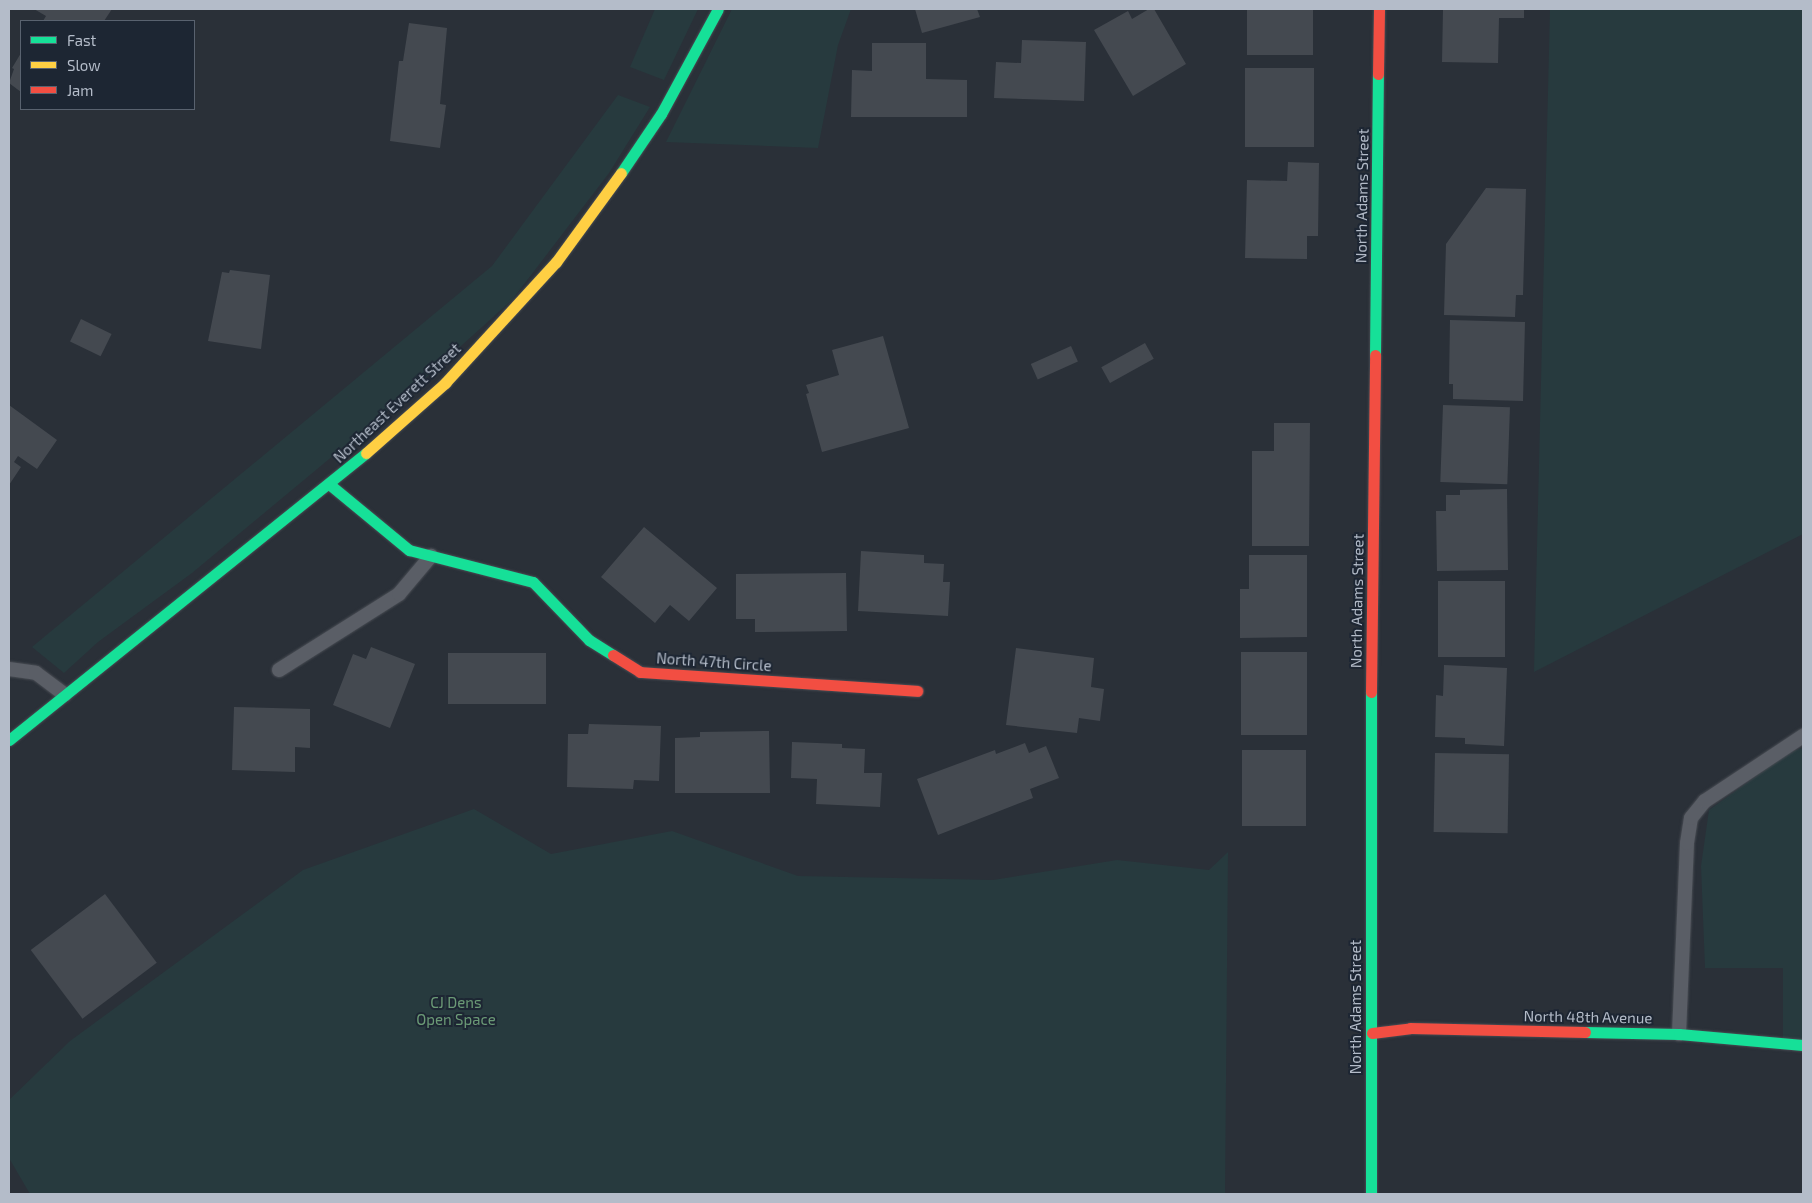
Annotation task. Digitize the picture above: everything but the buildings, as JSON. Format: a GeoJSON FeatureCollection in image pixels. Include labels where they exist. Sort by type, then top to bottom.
{"type":"FeatureCollection","features":[{"type":"Feature","properties":{"kind":"street","name":"Northeast Everett Street"},"geometry":{"type":"LineString","coordinates":[[9,740],[329,484],[445,383],[556,262],[633,160],[662,114],[718,9]]}},
{"type":"Feature","properties":{"kind":"street","name":"North Adams Street"},"geometry":{"type":"LineString","coordinates":[[1371,1194],[1372,1033],[1369,832],[1379,9]]}},
{"type":"Feature","properties":{"kind":"street","name":"North 47th Circle"},"geometry":{"type":"LineString","coordinates":[[329,484],[409,550],[533,582],[589,640],[640,672],[917,691]]}},
{"type":"Feature","properties":{"kind":"street","name":"North 48th Avenue"},"geometry":{"type":"LineString","coordinates":[[1372,1033],[1410,1028],[1680,1034],[1803,1045]]}},
{"type":"Feature","properties":{"kind":"lane"},"geometry":{"type":"LineString","coordinates":[[279,670],[398,594],[432,556]]}},
{"type":"Feature","properties":{"kind":"lane"},"geometry":{"type":"LineString","coordinates":[[9,669],[36,673],[65,695]]}},
{"type":"Feature","properties":{"kind":"lane"},"geometry":{"type":"LineString","coordinates":[[1680,1034],[1686,843],[1691,818],[1705,801],[1803,736]]}},
{"type":"Feature","properties":{"kind":"green space"},"geometry":{"type":"Polygon","coordinates":[[[655,9],[698,9],[664,80],[630,67],[655,9]]]}},
{"type":"Feature","properties":{"kind":"green space"},"geometry":{"type":"Polygon","coordinates":[[[732,9],[851,9],[838,45],[818,148],[666,142],[732,9]]]}},
{"type":"Feature","properties":{"kind":"green space"},"geometry":{"type":"Polygon","coordinates":[[[1550,9],[1803,9],[1803,534],[1534,672],[1550,9]]]}},
{"type":"Feature","properties":{"kind":"green space"},"geometry":{"type":"Polygon","coordinates":[[[618,95],[650,107],[609,173],[512,300],[411,391],[192,573],[98,642],[64,673],[32,647],[492,266],[618,95]]]}},
{"type":"Feature","properties":{"kind":"green space"},"geometry":{"type":"Polygon","coordinates":[[[1803,748],[1803,1045],[1783,1043],[1783,968],[1705,968],[1701,866],[1709,810],[1790,752],[1803,748]]]}},
{"type":"Feature","properties":{"kind":"green space","name":"CJ Dens Open Space"},"geometry":{"type":"Polygon","coordinates":[[[474,809],[551,854],[672,831],[798,876],[993,880],[1117,860],[1209,870],[1228,852],[1225,1194],[30,1194],[9,1158],[9,1100],[70,1041],[303,870],[474,809]]]}},
{"type":"Feature","properties":{"kind":"traffic: fast"},"geometry":{"type":"LineString","coordinates":[[621,173],[661,114],[718,9]]}},
{"type":"Feature","properties":{"kind":"traffic: fast"},"geometry":{"type":"LineString","coordinates":[[1375,355],[1378,74]]}},
{"type":"Feature","properties":{"kind":"traffic: fast"},"geometry":{"type":"LineString","coordinates":[[9,740],[366,453]]}},
{"type":"Feature","properties":{"kind":"traffic: fast"},"geometry":{"type":"LineString","coordinates":[[329,484],[409,550],[533,582],[589,640],[613,655]]}},
{"type":"Feature","properties":{"kind":"traffic: fast"},"geometry":{"type":"LineString","coordinates":[[1371,692],[1371,1194]]}},
{"type":"Feature","properties":{"kind":"traffic: fast"},"geometry":{"type":"LineString","coordinates":[[1585,1032],[1679,1034],[1803,1045]]}},
{"type":"Feature","properties":{"kind":"traffic: slow"},"geometry":{"type":"LineString","coordinates":[[366,453],[445,383],[556,262],[621,173]]}},
{"type":"Feature","properties":{"kind":"traffic: jam"},"geometry":{"type":"LineString","coordinates":[[1378,74],[1379,9]]}},
{"type":"Feature","properties":{"kind":"traffic: jam"},"geometry":{"type":"LineString","coordinates":[[1371,692],[1375,355]]}},
{"type":"Feature","properties":{"kind":"traffic: jam"},"geometry":{"type":"LineString","coordinates":[[613,655],[640,672],[917,691]]}},
{"type":"Feature","properties":{"kind":"traffic: jam"},"geometry":{"type":"LineString","coordinates":[[1372,1033],[1410,1028],[1585,1032]]}}]}
